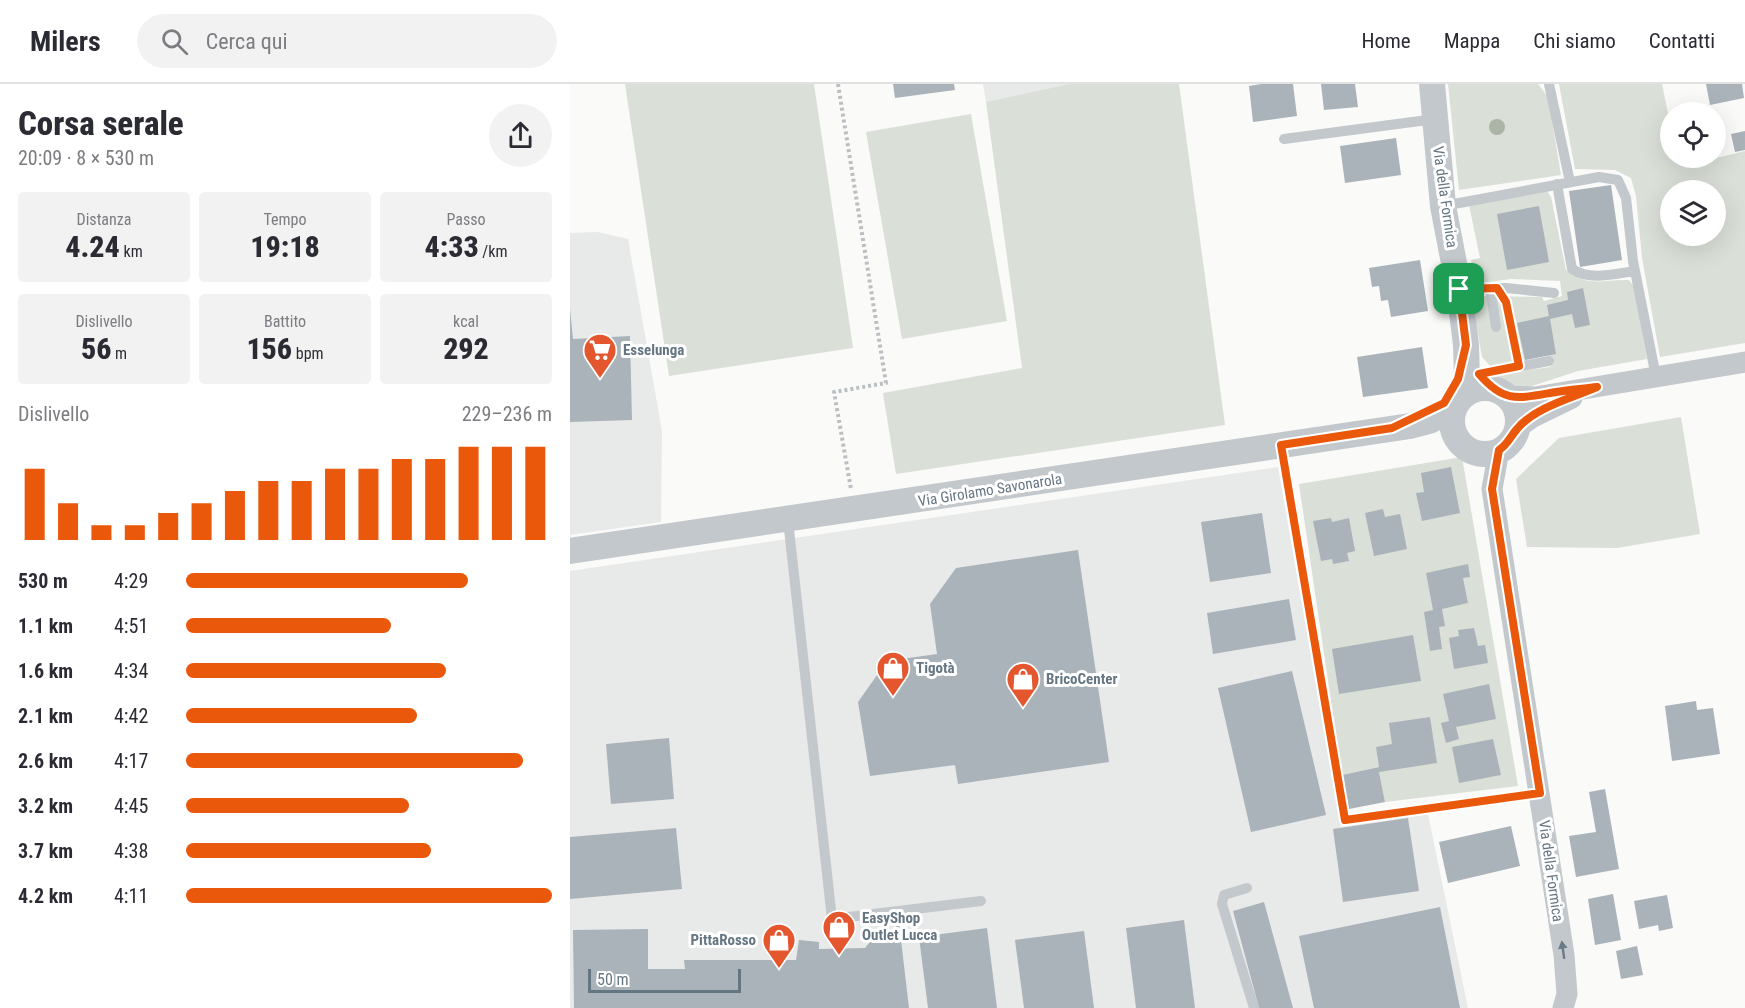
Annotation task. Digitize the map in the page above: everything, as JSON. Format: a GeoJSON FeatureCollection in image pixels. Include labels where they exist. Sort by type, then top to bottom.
{"type":"FeatureCollection","features":[{"type":"Feature","properties":{"kind":"street","name":"Via della Formica"},"geometry":{"type":"LineString","coordinates":[[1432,84],[1443,206],[1459,289],[1466,345],[1467,379],[1457,405]]}},
{"type":"Feature","properties":{"kind":"street","name":"Via della Formica"},"geometry":{"type":"LineString","coordinates":[[1466,345],[1492,386]]}},
{"type":"Feature","properties":{"kind":"street"},"geometry":{"type":"LineString","coordinates":[[1401,427],[1444,403],[1458,379],[1466,345]]}},
{"type":"Feature","properties":{"kind":"street"},"geometry":{"type":"LineString","coordinates":[[1597,387],[1545,410],[1516,429],[1507,445],[1499,450],[1480,453],[1462,445],[1456,438],[1452,418],[1457,405],[1474,390],[1492,386],[1535,397],[1745,362]]}},
{"type":"Feature","properties":{"kind":"street"},"geometry":{"type":"LineString","coordinates":[[1492,386],[1516,411],[1516,429]]}},
{"type":"Feature","properties":{"kind":"street","name":"Via Girolamo Savonarola"},"geometry":{"type":"LineString","coordinates":[[570,551],[1401,427],[1429,421],[1457,405]]}},
{"type":"Feature","properties":{"kind":"street","name":"Via Girolamo Savonarola"},"geometry":{"type":"LineString","coordinates":[[1401,427],[1456,438]]}},
{"type":"Feature","properties":{"kind":"street","name":"Via della Formica"},"geometry":{"type":"LineString","coordinates":[[1499,450],[1492,489],[1564,955],[1567,994],[1563,1008]]}},
{"type":"Feature","properties":{"kind":"lane"},"geometry":{"type":"LineString","coordinates":[[1549,84],[1570,182]]}},
{"type":"Feature","properties":{"kind":"lane"},"geometry":{"type":"LineString","coordinates":[[1284,139],[1435,119]]}},
{"type":"Feature","properties":{"kind":"lane"},"geometry":{"type":"LineString","coordinates":[[1443,206],[1570,182],[1608,177],[1618,180],[1623,187],[1635,272],[1656,377]]}},
{"type":"Feature","properties":{"kind":"lane"},"geometry":{"type":"LineString","coordinates":[[1557,184],[1572,269],[1579,273],[1596,276],[1635,272]]}},
{"type":"Feature","properties":{"kind":"lane"},"geometry":{"type":"LineString","coordinates":[[1459,289],[1497,288],[1554,293]]}},
{"type":"Feature","properties":{"kind":"lane"},"geometry":{"type":"LineString","coordinates":[[1496,327],[1491,294],[1497,288]]}},
{"type":"Feature","properties":{"kind":"lane"},"geometry":{"type":"LineString","coordinates":[[1497,288],[1506,302],[1519,366]]}},
{"type":"Feature","properties":{"kind":"lane"},"geometry":{"type":"LineString","coordinates":[[1492,386],[1519,366],[1549,361]]}},
{"type":"Feature","properties":{"kind":"lane"},"geometry":{"type":"LineString","coordinates":[[1281,445],[1345,820],[1540,793]]}},
{"type":"Feature","properties":{"kind":"lane"},"geometry":{"type":"LineString","coordinates":[[788,520],[832,919],[981,901]]}},
{"type":"Feature","properties":{"kind":"lane"},"geometry":{"type":"LineString","coordinates":[[1247,888],[1224,895],[1222,904],[1254,1008]]}},
{"type":"Feature","properties":{"kind":"path"},"geometry":{"type":"LineString","coordinates":[[838,84],[886,383],[834,392],[855,510]]}},
{"type":"Feature","properties":{"kind":"shaded area"},"geometry":{"type":"Polygon","coordinates":[[[625,84],[814,84],[853,348],[669,376],[625,84]]]}},
{"type":"Feature","properties":{"kind":"shaded area"},"geometry":{"type":"Polygon","coordinates":[[[983,84],[1069,84],[986,102],[983,84]]]}},
{"type":"Feature","properties":{"kind":"shaded area"},"geometry":{"type":"Polygon","coordinates":[[[1069,84],[1179,84],[1225,425],[896,474],[883,393],[1022,368],[986,102],[1069,84]]]}},
{"type":"Feature","properties":{"kind":"shaded area"},"geometry":{"type":"Polygon","coordinates":[[[1448,84],[1538,84],[1548,97],[1561,175],[1459,190],[1448,84]]]}},
{"type":"Feature","properties":{"kind":"shaded area"},"geometry":{"type":"Polygon","coordinates":[[[1559,84],[1662,84],[1666,102],[1660,102],[1660,168],[1726,168],[1726,156],[1745,151],[1745,343],[1660,357],[1642,258],[1636,196],[1631,178],[1615,170],[1575,169],[1559,84]]]}},
{"type":"Feature","properties":{"kind":"shaded area"},"geometry":{"type":"Polygon","coordinates":[[[971,114],[1007,321],[902,339],[866,132],[971,114]]]}},
{"type":"Feature","properties":{"kind":"shaded area"},"geometry":{"type":"Polygon","coordinates":[[[1547,191],[1551,197],[1566,270],[1574,276],[1589,281],[1629,280],[1634,287],[1647,359],[1578,371],[1526,388],[1510,387],[1498,381],[1496,375],[1550,367],[1554,363],[1548,355],[1492,368],[1482,357],[1472,301],[1477,296],[1542,297],[1544,301],[1562,296],[1560,281],[1511,279],[1475,284],[1471,260],[1480,258],[1469,205],[1547,191]]]}},
{"type":"Feature","properties":{"kind":"shaded area"},"geometry":{"type":"Polygon","coordinates":[[[598,232],[628,239],[662,431],[661,522],[570,535],[570,233],[598,232]]]}},
{"type":"Feature","properties":{"kind":"shaded area"},"geometry":{"type":"Polygon","coordinates":[[[1681,417],[1700,534],[1617,548],[1527,547],[1516,479],[1559,438],[1681,417]]]}},
{"type":"Feature","properties":{"kind":"shaded area"},"geometry":{"type":"Polygon","coordinates":[[[1462,457],[1518,786],[1385,802],[1378,767],[1342,775],[1299,484],[1462,457]]]}},
{"type":"Feature","properties":{"kind":"shaded area"},"geometry":{"type":"Polygon","coordinates":[[[1278,467],[1341,827],[1428,814],[1468,1008],[570,1008],[570,571],[1278,467]]]}},
{"type":"Feature","properties":{"kind":"building"},"geometry":{"type":"Polygon","coordinates":[[[893,84],[954,84],[955,90],[895,98],[893,84]]]}},
{"type":"Feature","properties":{"kind":"building"},"geometry":{"type":"Polygon","coordinates":[[[1293,84],[1297,116],[1253,122],[1249,86],[1293,84]]]}},
{"type":"Feature","properties":{"kind":"building"},"geometry":{"type":"Polygon","coordinates":[[[1321,84],[1355,84],[1358,107],[1324,110],[1321,84]]]}},
{"type":"Feature","properties":{"kind":"building"},"geometry":{"type":"Polygon","coordinates":[[[1706,84],[1742,84],[1744,98],[1709,102],[1706,84]]]}},
{"type":"Feature","properties":{"kind":"building"},"geometry":{"type":"Polygon","coordinates":[[[1745,131],[1745,150],[1735,152],[1731,134],[1745,131]]]}},
{"type":"Feature","properties":{"kind":"building"},"geometry":{"type":"Polygon","coordinates":[[[1396,138],[1401,175],[1345,183],[1340,146],[1396,138]]]}},
{"type":"Feature","properties":{"kind":"building"},"geometry":{"type":"Polygon","coordinates":[[[1611,185],[1622,260],[1580,267],[1569,191],[1611,185]]]}},
{"type":"Feature","properties":{"kind":"building"},"geometry":{"type":"Polygon","coordinates":[[[1539,206],[1549,262],[1507,270],[1497,214],[1539,206]]]}},
{"type":"Feature","properties":{"kind":"building"},"geometry":{"type":"Polygon","coordinates":[[[1420,260],[1428,311],[1391,317],[1388,300],[1381,301],[1379,286],[1372,287],[1369,268],[1420,260]]]}},
{"type":"Feature","properties":{"kind":"building"},"geometry":{"type":"Polygon","coordinates":[[[1583,288],[1590,325],[1575,328],[1572,314],[1550,319],[1556,354],[1525,360],[1517,323],[1549,316],[1547,305],[1568,300],[1567,292],[1583,288]]]}},
{"type":"Feature","properties":{"kind":"building","name":"Esselunga"},"geometry":{"type":"Polygon","coordinates":[[[570,309],[573,339],[630,336],[632,420],[570,422],[570,309]]]}},
{"type":"Feature","properties":{"kind":"building"},"geometry":{"type":"Polygon","coordinates":[[[1422,347],[1428,388],[1363,397],[1357,357],[1422,347]]]}},
{"type":"Feature","properties":{"kind":"building"},"geometry":{"type":"Polygon","coordinates":[[[1451,467],[1460,513],[1422,521],[1416,493],[1424,492],[1421,473],[1451,467]]]}},
{"type":"Feature","properties":{"kind":"building"},"geometry":{"type":"Polygon","coordinates":[[[1383,509],[1385,517],[1400,514],[1407,549],[1374,556],[1365,513],[1383,509]]]}},
{"type":"Feature","properties":{"kind":"building"},"geometry":{"type":"Polygon","coordinates":[[[1262,513],[1271,573],[1210,582],[1201,522],[1262,513]]]}},
{"type":"Feature","properties":{"kind":"building"},"geometry":{"type":"Polygon","coordinates":[[[1331,518],[1332,522],[1349,518],[1355,551],[1347,553],[1349,561],[1333,564],[1332,559],[1321,561],[1313,521],[1331,518]]]}},
{"type":"Feature","properties":{"kind":"building","name":"BricoCenter"},"geometry":{"type":"Polygon","coordinates":[[[1078,550],[1109,762],[958,784],[955,765],[870,776],[858,702],[887,661],[937,654],[930,604],[956,568],[1078,550]]]}},
{"type":"Feature","properties":{"kind":"building"},"geometry":{"type":"Polygon","coordinates":[[[1468,564],[1470,577],[1463,578],[1468,603],[1442,609],[1445,626],[1439,627],[1442,649],[1430,651],[1424,612],[1433,610],[1426,573],[1468,564]]]}},
{"type":"Feature","properties":{"kind":"building"},"geometry":{"type":"Polygon","coordinates":[[[1289,599],[1296,640],[1213,654],[1207,613],[1289,599]]]}},
{"type":"Feature","properties":{"kind":"building"},"geometry":{"type":"Polygon","coordinates":[[[1474,628],[1478,646],[1485,645],[1488,663],[1454,669],[1449,638],[1459,636],[1458,630],[1474,628]]]}},
{"type":"Feature","properties":{"kind":"building"},"geometry":{"type":"Polygon","coordinates":[[[1413,635],[1421,681],[1339,694],[1332,649],[1413,635]]]}},
{"type":"Feature","properties":{"kind":"building"},"geometry":{"type":"Polygon","coordinates":[[[1292,671],[1326,815],[1251,832],[1218,688],[1292,671]]]}},
{"type":"Feature","properties":{"kind":"building"},"geometry":{"type":"Polygon","coordinates":[[[1489,684],[1496,719],[1456,727],[1459,739],[1446,743],[1441,723],[1449,721],[1443,694],[1489,684]]]}},
{"type":"Feature","properties":{"kind":"building"},"geometry":{"type":"Polygon","coordinates":[[[1696,701],[1697,710],[1713,708],[1720,754],[1672,761],[1665,706],[1696,701]]]}},
{"type":"Feature","properties":{"kind":"building"},"geometry":{"type":"Polygon","coordinates":[[[1430,717],[1437,763],[1379,772],[1385,802],[1349,809],[1342,775],[1379,767],[1376,747],[1392,744],[1389,723],[1430,717]]]}},
{"type":"Feature","properties":{"kind":"building"},"geometry":{"type":"Polygon","coordinates":[[[669,738],[674,799],[611,804],[606,744],[669,738]]]}},
{"type":"Feature","properties":{"kind":"building"},"geometry":{"type":"Polygon","coordinates":[[[1493,739],[1501,775],[1459,783],[1452,747],[1493,739]]]}},
{"type":"Feature","properties":{"kind":"building"},"geometry":{"type":"Polygon","coordinates":[[[1605,789],[1619,869],[1576,877],[1569,836],[1596,832],[1589,792],[1605,789]]]}},
{"type":"Feature","properties":{"kind":"building"},"geometry":{"type":"Polygon","coordinates":[[[1408,818],[1419,891],[1343,902],[1333,829],[1408,818]]]}},
{"type":"Feature","properties":{"kind":"building"},"geometry":{"type":"Polygon","coordinates":[[[1511,826],[1520,866],[1448,883],[1439,842],[1511,826]]]}},
{"type":"Feature","properties":{"kind":"building"},"geometry":{"type":"Polygon","coordinates":[[[676,828],[682,889],[570,899],[570,837],[676,828]]]}},
{"type":"Feature","properties":{"kind":"building"},"geometry":{"type":"Polygon","coordinates":[[[1613,894],[1621,940],[1595,945],[1588,899],[1613,894]]]}},
{"type":"Feature","properties":{"kind":"building"},"geometry":{"type":"Polygon","coordinates":[[[1667,895],[1673,928],[1659,931],[1658,925],[1639,929],[1634,901],[1667,895]]]}},
{"type":"Feature","properties":{"kind":"building"},"geometry":{"type":"Polygon","coordinates":[[[1264,902],[1293,1008],[1259,1008],[1233,911],[1264,902]]]}},
{"type":"Feature","properties":{"kind":"building"},"geometry":{"type":"Polygon","coordinates":[[[1440,907],[1460,1008],[1314,1008],[1299,936],[1440,907]]]}},
{"type":"Feature","properties":{"kind":"building"},"geometry":{"type":"Polygon","coordinates":[[[1184,920],[1195,1008],[1136,1008],[1126,928],[1184,920]]]}},
{"type":"Feature","properties":{"kind":"building"},"geometry":{"type":"Polygon","coordinates":[[[899,923],[909,1008],[574,1008],[573,930],[648,929],[648,969],[685,969],[684,960],[796,960],[799,940],[819,942],[819,949],[865,948],[874,937],[883,943],[899,923]]]}},
{"type":"Feature","properties":{"kind":"building"},"geometry":{"type":"Polygon","coordinates":[[[987,928],[997,1008],[928,1008],[919,937],[987,928]]]}},
{"type":"Feature","properties":{"kind":"building"},"geometry":{"type":"Polygon","coordinates":[[[1084,931],[1094,1008],[1024,1008],[1015,940],[1084,931]]]}},
{"type":"Feature","properties":{"kind":"building"},"geometry":{"type":"Polygon","coordinates":[[[1637,946],[1643,975],[1621,979],[1616,951],[1637,946]]]}},
{"type":"Feature","properties":{"kind":"place","name":"Esselunga"},"geometry":{"type":"Point","coordinates":[600,379]}},
{"type":"Feature","properties":{"kind":"place","name":"Tigotà"},"geometry":{"type":"Point","coordinates":[893,697]}},
{"type":"Feature","properties":{"kind":"place","name":"BricoCenter"},"geometry":{"type":"Point","coordinates":[1023,708]}},
{"type":"Feature","properties":{"kind":"place","name":"EasyShop Outlet Lucca"},"geometry":{"type":"Point","coordinates":[839,956]}},
{"type":"Feature","properties":{"kind":"place","name":"PittaRosso"},"geometry":{"type":"Point","coordinates":[779,969]}},
{"type":"Feature","properties":{"kind":"route"},"geometry":{"type":"LineString","coordinates":[[1497,288],[1506,302],[1519,366],[1479,374],[1492,389],[1506,396],[1523,398],[1597,387],[1545,410],[1516,429],[1513,438],[1499,450],[1494,468],[1492,489],[1540,793],[1345,820],[1281,445],[1392,428],[1444,403],[1458,379],[1466,345],[1459,289],[1497,288]]}}]}
